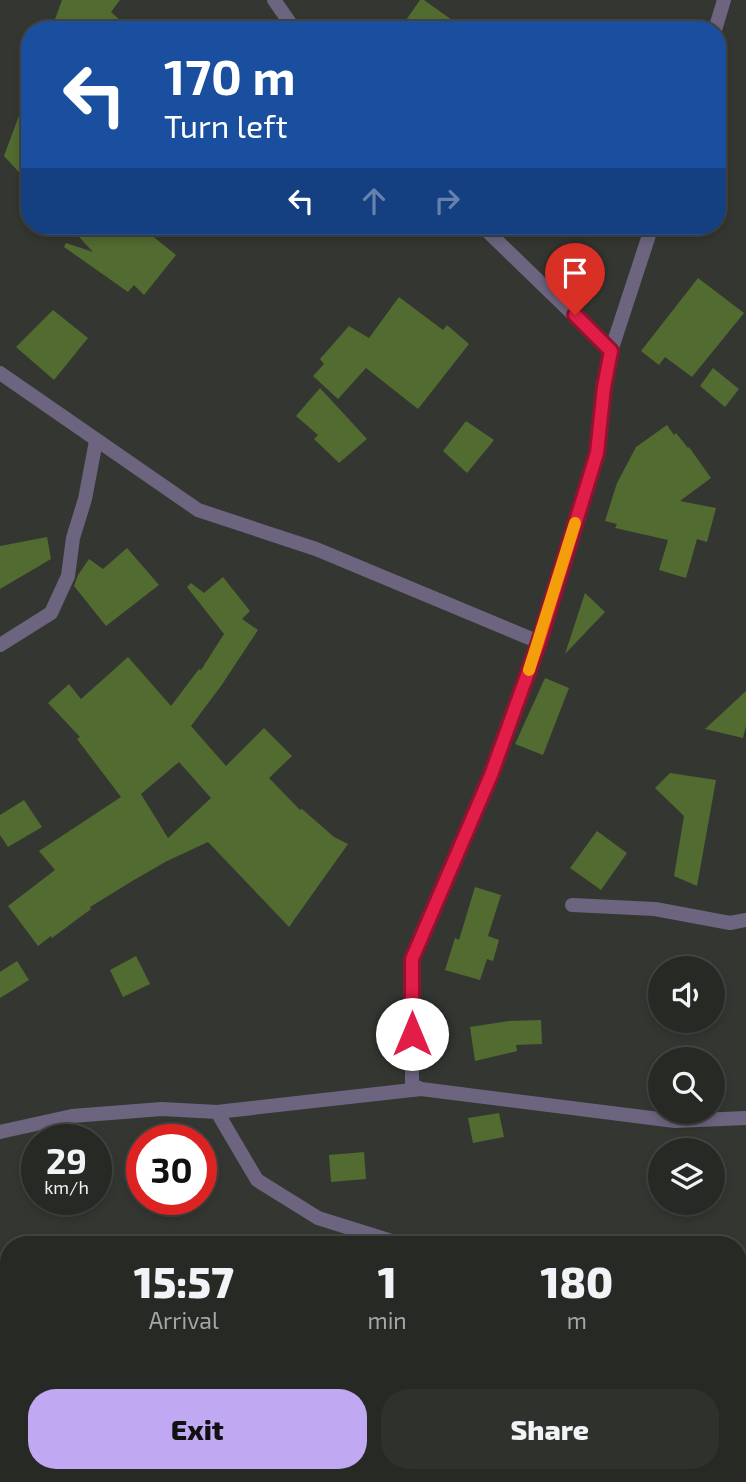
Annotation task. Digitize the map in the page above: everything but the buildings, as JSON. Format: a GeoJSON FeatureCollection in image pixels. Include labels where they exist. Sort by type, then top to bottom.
{"type":"FeatureCollection","features":[{"type":"Feature","properties":{"kind":"street"},"geometry":{"type":"LineString","coordinates":[[274,0],[289,21]]}},
{"type":"Feature","properties":{"kind":"street"},"geometry":{"type":"LineString","coordinates":[[718,21],[724,0]]}},
{"type":"Feature","properties":{"kind":"street"},"geometry":{"type":"LineString","coordinates":[[491,235],[611,351]]}},
{"type":"Feature","properties":{"kind":"street"},"geometry":{"type":"LineString","coordinates":[[421,1089],[412,1085],[412,959],[491,775],[539,642],[597,453],[611,351],[649,235]]}},
{"type":"Feature","properties":{"kind":"street"},"geometry":{"type":"LineString","coordinates":[[0,373],[198,510],[316,549],[539,642]]}},
{"type":"Feature","properties":{"kind":"street"},"geometry":{"type":"LineString","coordinates":[[0,645],[51,613],[68,576],[73,538],[85,499],[96,440]]}},
{"type":"Feature","properties":{"kind":"street"},"geometry":{"type":"LineString","coordinates":[[572,905],[655,909],[730,923],[746,920]]}},
{"type":"Feature","properties":{"kind":"street"},"geometry":{"type":"LineString","coordinates":[[0,1132],[72,1116],[162,1109],[217,1112],[421,1089],[675,1121],[746,1118]]}},
{"type":"Feature","properties":{"kind":"street"},"geometry":{"type":"LineString","coordinates":[[217,1112],[257,1180],[318,1218],[375,1236]]}},
{"type":"Feature","properties":{"kind":"slow traffic"},"geometry":{"type":"LineString","coordinates":[[529,670],[575,523]]}},
{"type":"Feature","properties":{"kind":"route"},"geometry":{"type":"LineString","coordinates":[[412,1034],[412,959],[491,775],[535,655],[597,453],[611,351],[575,315]]}}]}
